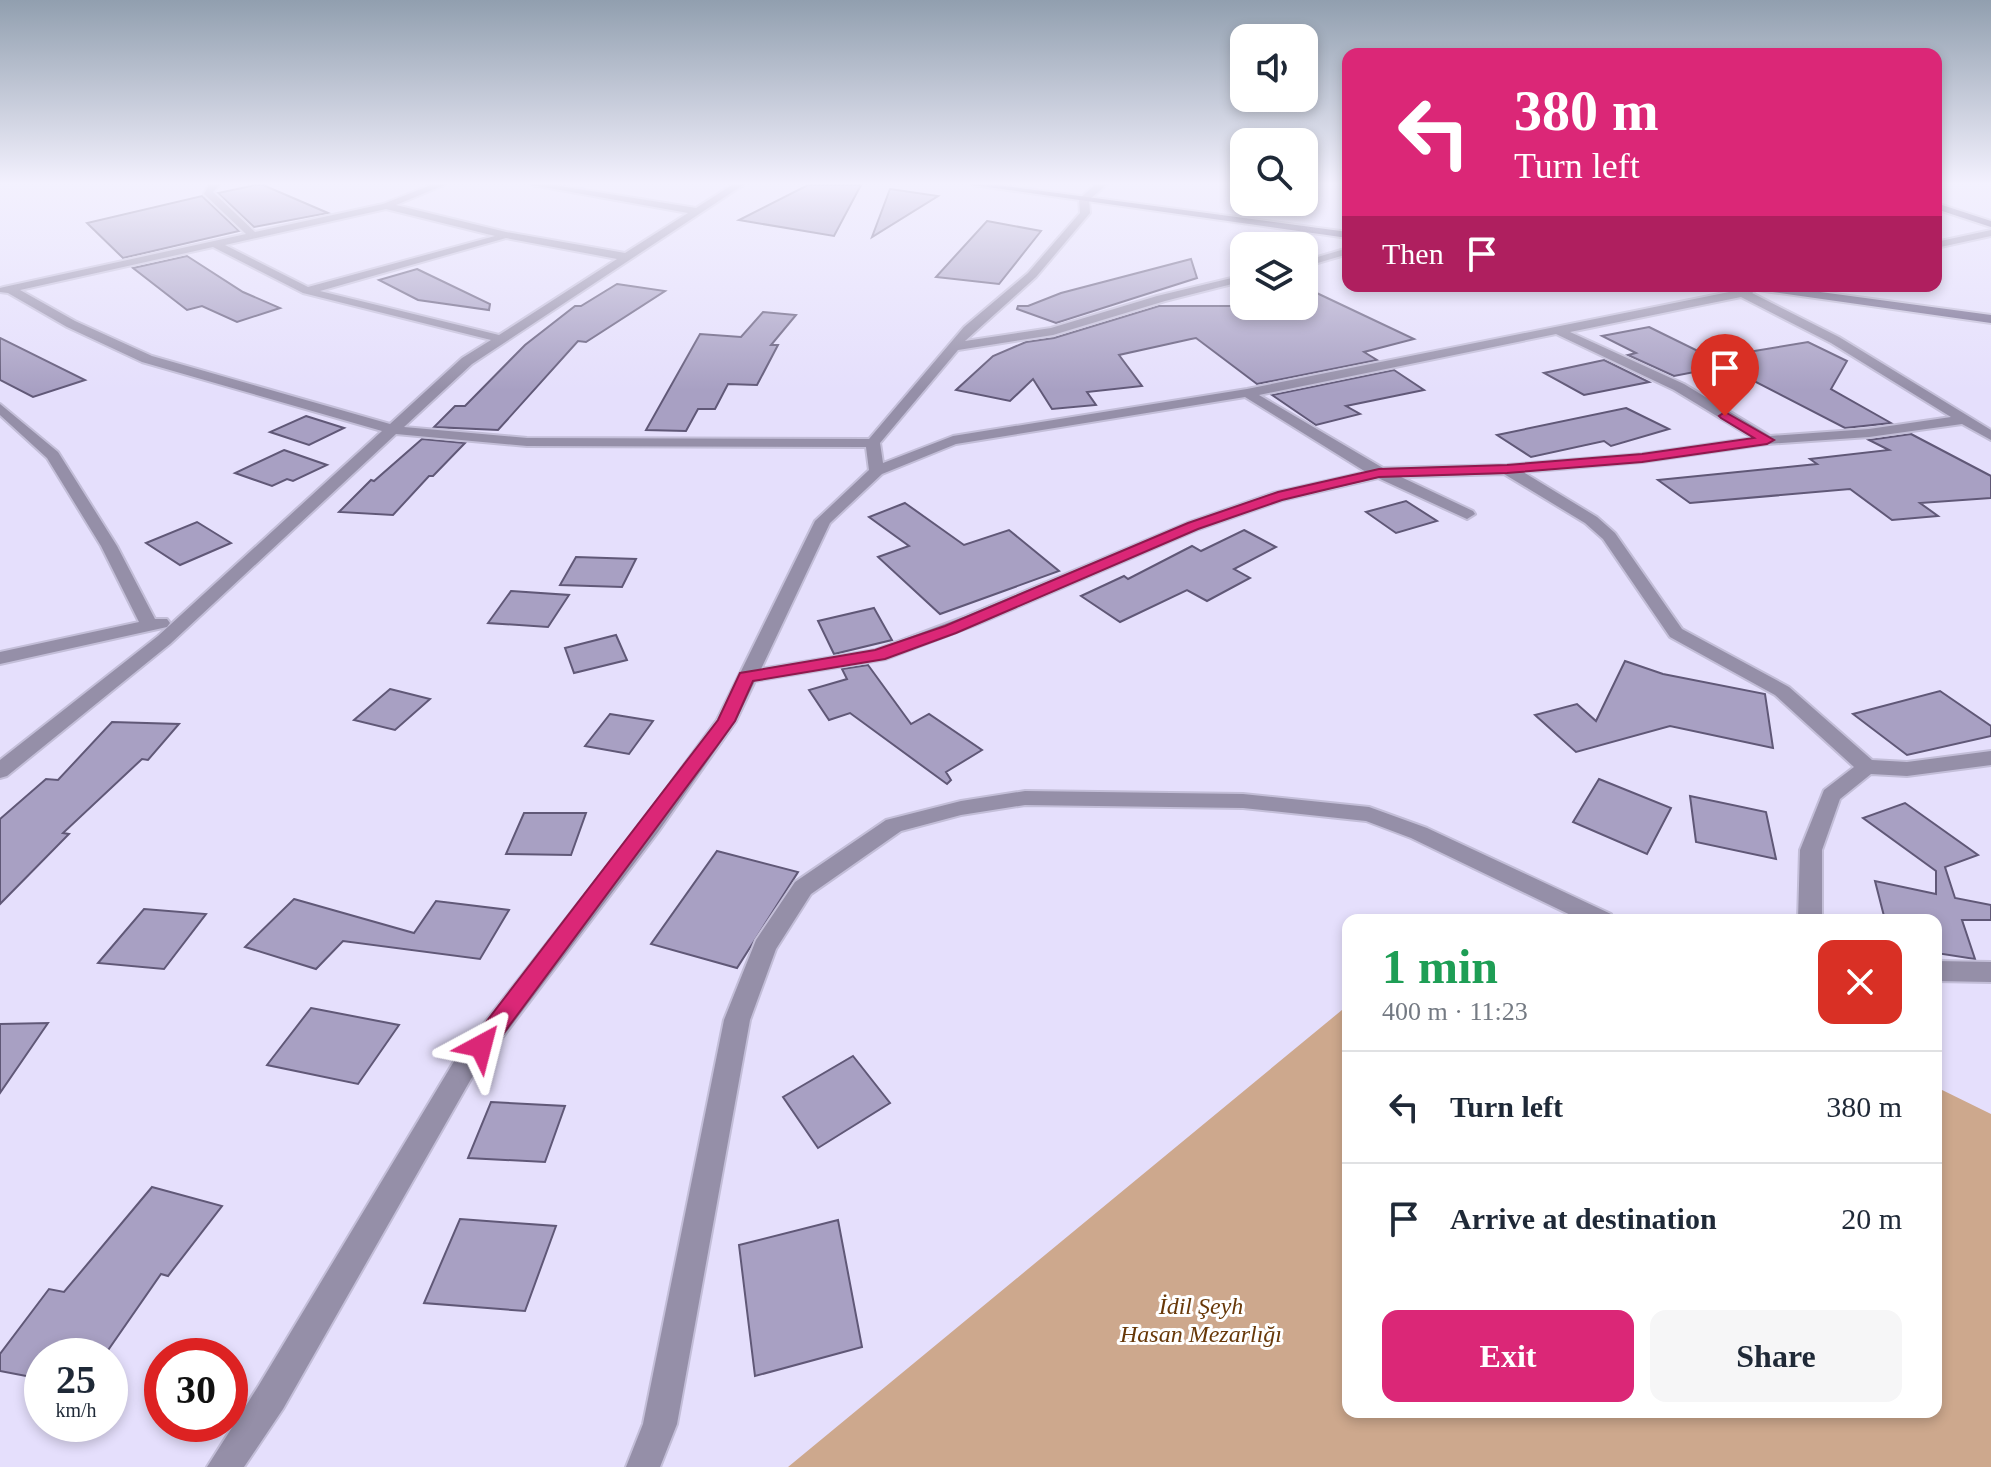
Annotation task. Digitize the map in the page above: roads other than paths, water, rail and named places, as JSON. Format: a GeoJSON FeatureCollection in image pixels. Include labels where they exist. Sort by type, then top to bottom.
{"type":"FeatureCollection","features":[{"type":"Feature","properties":{"kind":"street"},"geometry":{"type":"LineString","coordinates":[[5,290],[172,253]]}},
{"type":"Feature","properties":{"kind":"street"},"geometry":{"type":"LineString","coordinates":[[234,253],[307,291],[501,339]]}},
{"type":"Feature","properties":{"kind":"street"},"geometry":{"type":"LineString","coordinates":[[307,291],[440,253]]}},
{"type":"Feature","properties":{"kind":"street"},"geometry":{"type":"LineString","coordinates":[[608,253],[627,257]]}},
{"type":"Feature","properties":{"kind":"street"},"geometry":{"type":"LineString","coordinates":[[0,771],[189,617],[467,361],[632,253]]}},
{"type":"Feature","properties":{"kind":"street"},"geometry":{"type":"LineString","coordinates":[[877,471],[873,443],[968,330],[1032,275],[1051,253]]}},
{"type":"Feature","properties":{"kind":"street"},"geometry":{"type":"LineString","coordinates":[[1318,260],[1340,253]]}},
{"type":"Feature","properties":{"kind":"street"},"geometry":{"type":"LineString","coordinates":[[953,347],[1053,331],[1161,298],[1230,281]]}},
{"type":"Feature","properties":{"kind":"street"},"geometry":{"type":"LineString","coordinates":[[5,290],[147,359],[394,430],[527,442],[873,443]]}},
{"type":"Feature","properties":{"kind":"street"},"geometry":{"type":"LineString","coordinates":[[224,1467],[271,1397],[462,1071],[650,827],[718,733],[823,521],[877,471],[953,440],[1247,393],[1559,331],[1733,292]]}},
{"type":"Feature","properties":{"kind":"street"},"geometry":{"type":"LineString","coordinates":[[1757,292],[1991,436]]}},
{"type":"Feature","properties":{"kind":"street"},"geometry":{"type":"LineString","coordinates":[[1782,292],[1991,319]]}},
{"type":"Feature","properties":{"kind":"street"},"geometry":{"type":"LineString","coordinates":[[1559,331],[1679,387],[1767,440]]}},
{"type":"Feature","properties":{"kind":"street"},"geometry":{"type":"LineString","coordinates":[[1247,393],[1379,473],[1467,514]]}},
{"type":"Feature","properties":{"kind":"street"},"geometry":{"type":"LineString","coordinates":[[0,408],[53,455],[109,546],[150,626]]}},
{"type":"Feature","properties":{"kind":"street"},"geometry":{"type":"LineString","coordinates":[[746,677],[879,655],[958,626],[1193,526],[1278,496],[1379,473],[1507,469],[1642,458],[1767,440],[1869,433],[1963,420]]}},
{"type":"Feature","properties":{"kind":"street"},"geometry":{"type":"LineString","coordinates":[[1507,469],[1591,520],[1609,536],[1676,633],[1782,691],[1867,767],[1907,769],[1991,758]]}},
{"type":"Feature","properties":{"kind":"street"},"geometry":{"type":"LineString","coordinates":[[0,658],[189,617]]}},
{"type":"Feature","properties":{"kind":"street"},"geometry":{"type":"LineString","coordinates":[[1810,914],[1811,850],[1831,795],[1867,767]]}},
{"type":"Feature","properties":{"kind":"street"},"geometry":{"type":"LineString","coordinates":[[643,1467],[660,1424],[737,1020],[765,947],[803,888],[894,825],[961,808],[1025,798],[1243,801],[1369,814],[1419,833],[1590,914]]}},
{"type":"Feature","properties":{"kind":"street"},"geometry":{"type":"LineString","coordinates":[[1942,971],[1991,972]]}},
{"type":"Feature","properties":{"kind":"park label","name":"İdil Şeyh Hasan Mezarlığı"},"geometry":{"type":"Point","coordinates":[1201,1320]}}]}
